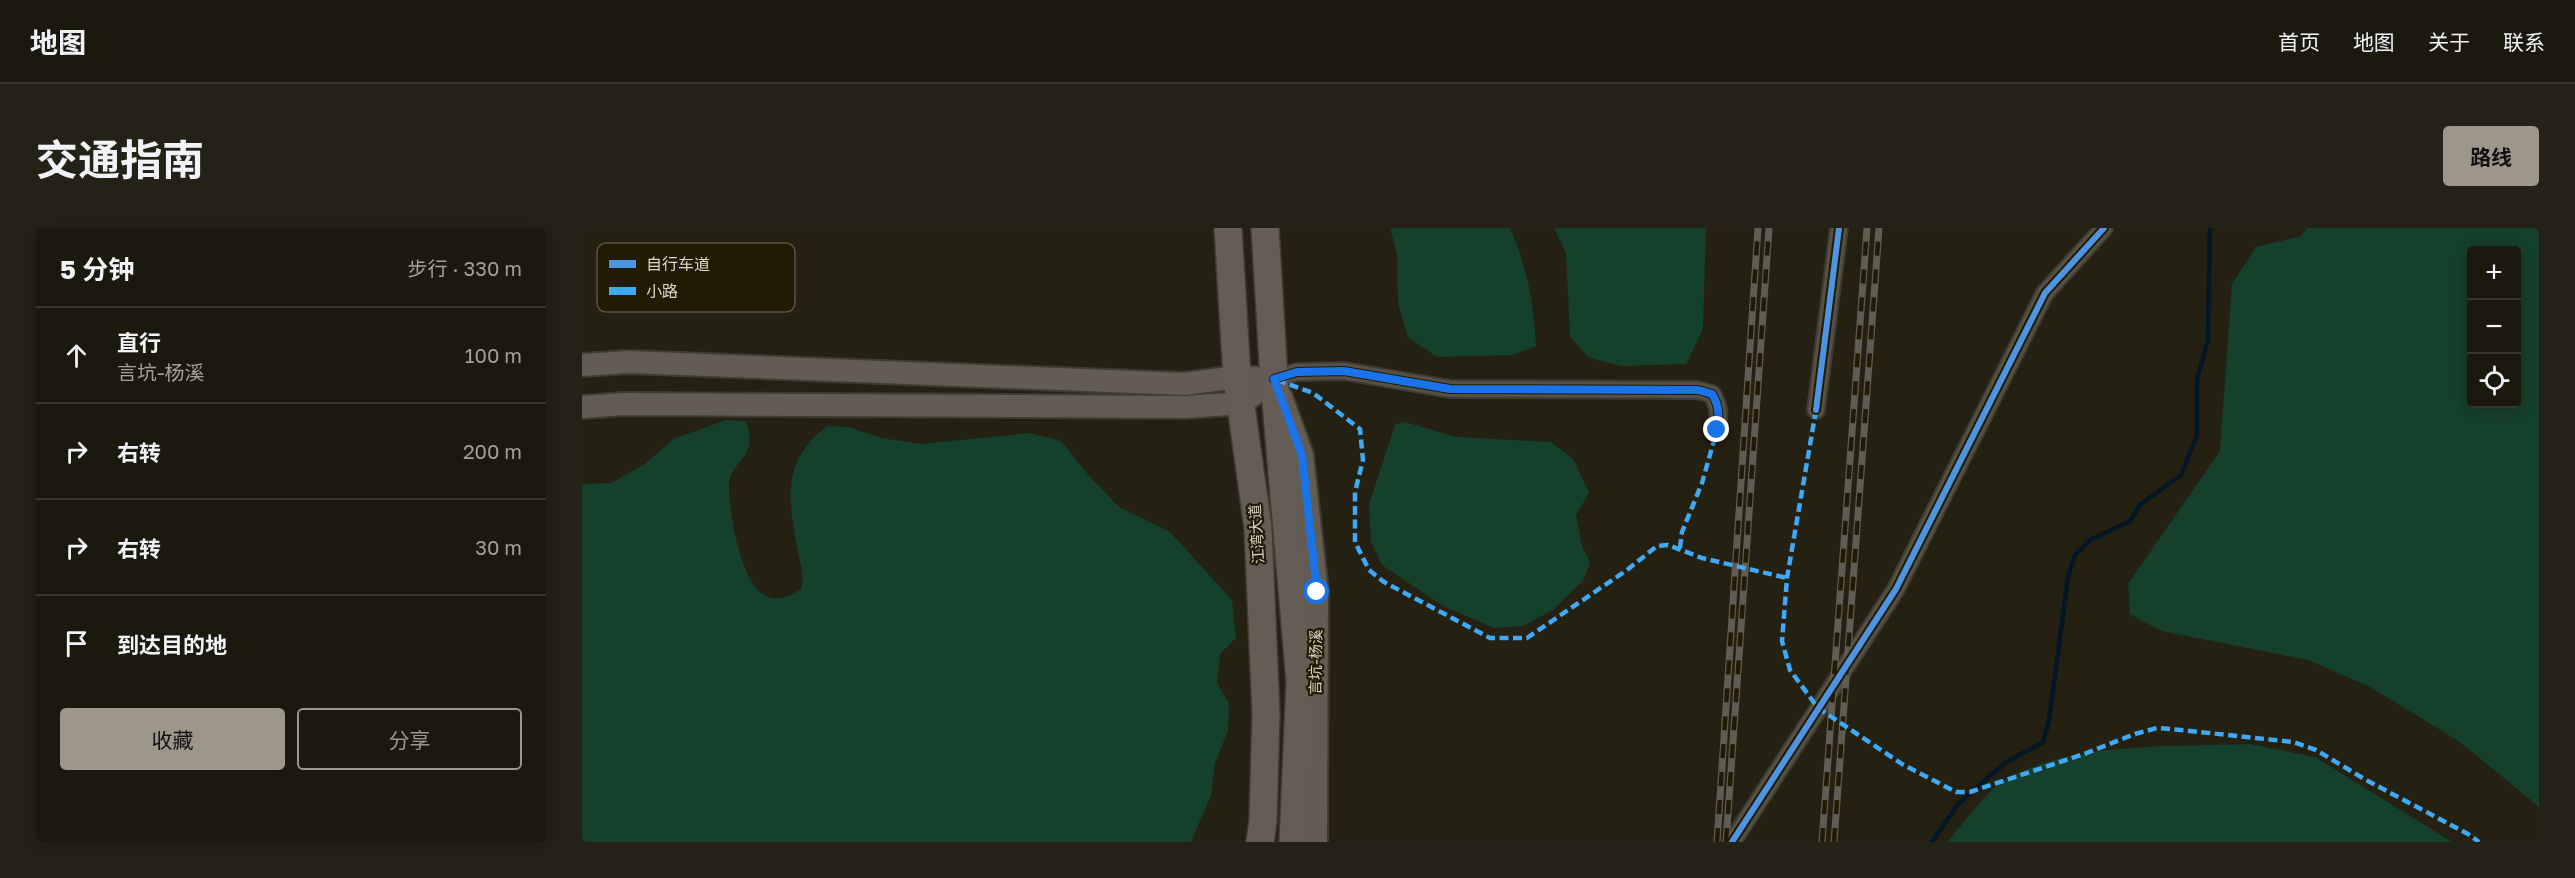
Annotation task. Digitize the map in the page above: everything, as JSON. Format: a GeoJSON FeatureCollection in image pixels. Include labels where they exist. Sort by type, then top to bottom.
{"type":"FeatureCollection","features":[{"type":"Feature","properties":{"kind":"highway","name":"江湾大道"},"geometry":{"type":"LineString","coordinates":[[1228,228],[1237,377],[1258,528],[1266,714],[1260,842]]}},
{"type":"Feature","properties":{"kind":"highway","name":"江湾大道"},"geometry":{"type":"LineString","coordinates":[[1265,228],[1274,379],[1300,682],[1293,842]]}},
{"type":"Feature","properties":{"kind":"main road"},"geometry":{"type":"LineString","coordinates":[[582,365],[629,362],[1184,384],[1237,377],[1274,379]]}},
{"type":"Feature","properties":{"kind":"main road"},"geometry":{"type":"LineString","coordinates":[[582,407],[624,404],[1186,407],[1242,403],[1274,379]]}},
{"type":"Feature","properties":{"kind":"main road","name":"言坑-杨溪"},"geometry":{"type":"LineString","coordinates":[[1274,379],[1302,455],[1317,592],[1316,842]]}},
{"type":"Feature","properties":{"kind":"street"},"geometry":{"type":"LineString","coordinates":[[1816,410],[1839,228]]}},
{"type":"Feature","properties":{"kind":"street"},"geometry":{"type":"LineString","coordinates":[[1732,842],[1896,590],[2045,293],[2104,228]]}},
{"type":"Feature","properties":{"kind":"street"},"geometry":{"type":"LineString","coordinates":[[1274,379],[1297,372],[1344,371],[1450,389],[1698,390],[1712,394],[1716,401],[1719,415],[1717,430]]}},
{"type":"Feature","properties":{"kind":"green space"},"geometry":{"type":"Polygon","coordinates":[[[1390,228],[1510,228],[1529,286],[1536,346],[1512,355],[1437,357],[1408,337],[1398,304],[1397,254],[1390,228]]]}},
{"type":"Feature","properties":{"kind":"green space"},"geometry":{"type":"Polygon","coordinates":[[[1554,228],[1706,228],[1703,329],[1686,364],[1621,366],[1588,357],[1570,336],[1566,253],[1554,228]]]}},
{"type":"Feature","properties":{"kind":"green space"},"geometry":{"type":"Polygon","coordinates":[[[2307,228],[2539,228],[2539,807],[2460,742],[2372,688],[2308,660],[2161,631],[2130,614],[2128,584],[2220,451],[2232,284],[2256,247],[2301,236],[2307,228]]]}},
{"type":"Feature","properties":{"kind":"green space"},"geometry":{"type":"Polygon","coordinates":[[[726,420],[746,421],[749,434],[747,452],[730,477],[729,485],[731,512],[738,546],[749,577],[757,589],[771,598],[785,597],[801,589],[802,574],[792,512],[792,481],[795,467],[802,453],[812,439],[827,426],[848,427],[881,438],[922,444],[1029,433],[1061,441],[1090,477],[1119,507],[1170,532],[1232,600],[1236,638],[1220,654],[1217,683],[1229,703],[1228,731],[1215,763],[1211,795],[1191,842],[582,842],[582,484],[611,483],[645,464],[673,439],[726,420]]]}},
{"type":"Feature","properties":{"kind":"green space"},"geometry":{"type":"Polygon","coordinates":[[[1405,422],[1457,437],[1551,442],[1574,460],[1589,493],[1576,515],[1582,546],[1590,563],[1583,581],[1553,610],[1523,626],[1494,628],[1443,606],[1382,565],[1371,542],[1369,504],[1395,425],[1405,422]]]}},
{"type":"Feature","properties":{"kind":"green space"},"geometry":{"type":"Polygon","coordinates":[[[2250,744],[2315,757],[2452,842],[1947,842],[1999,784],[2025,770],[2054,760],[2120,749],[2250,744]]]}},
{"type":"Feature","properties":{"kind":"waterway"},"geometry":{"type":"LineString","coordinates":[[1932,842],[1958,804],[2005,763],[2043,742],[2049,721],[2068,577],[2075,555],[2090,540],[2130,521],[2140,505],[2181,475],[2197,435],[2197,379],[2208,340],[2210,228]]}},
{"type":"Feature","properties":{"kind":"railway"},"geometry":{"type":"LineString","coordinates":[[1717,842],[1758,228]]}},
{"type":"Feature","properties":{"kind":"railway"},"geometry":{"type":"LineString","coordinates":[[1726,842],[1769,228]]}},
{"type":"Feature","properties":{"kind":"railway"},"geometry":{"type":"LineString","coordinates":[[1822,842],[1867,228]]}},
{"type":"Feature","properties":{"kind":"railway"},"geometry":{"type":"LineString","coordinates":[[1834,842],[1879,228]]}},
{"type":"Feature","properties":{"kind":"marked path"},"geometry":{"type":"LineString","coordinates":[[1277,380],[1313,393],[1360,429],[1363,460],[1355,492],[1355,542],[1369,570],[1384,582],[1490,638],[1527,638],[1627,570],[1657,546],[1668,545],[1702,558],[1787,578]]}},
{"type":"Feature","properties":{"kind":"marked path"},"geometry":{"type":"LineString","coordinates":[[1816,410],[1787,578],[1782,641],[1790,670],[1818,708],[1902,764],[1956,792],[1970,792],[2157,728],[2293,742],[2316,750],[2479,842]]}},
{"type":"Feature","properties":{"kind":"marked path"},"geometry":{"type":"LineString","coordinates":[[1680,548],[1682,532],[1702,483],[1717,430]]}},
{"type":"Feature","properties":{"kind":"cycle path"},"geometry":{"type":"LineString","coordinates":[[1816,410],[1839,228]]}},
{"type":"Feature","properties":{"kind":"cycle path"},"geometry":{"type":"LineString","coordinates":[[1732,842],[1896,589],[2045,293],[2104,228]]}},
{"type":"Feature","properties":{"kind":"cycle path"},"geometry":{"type":"LineString","coordinates":[[1274,379],[1297,372],[1344,371],[1450,389],[1698,390],[1712,394],[1715,399],[1718,412],[1717,430]]}},
{"type":"Feature","properties":{"kind":"route"},"geometry":{"type":"LineString","coordinates":[[1317,592],[1302,455],[1274,379],[1297,372],[1344,371],[1450,389],[1698,390],[1712,394],[1719,407],[1717,430]]}}]}
